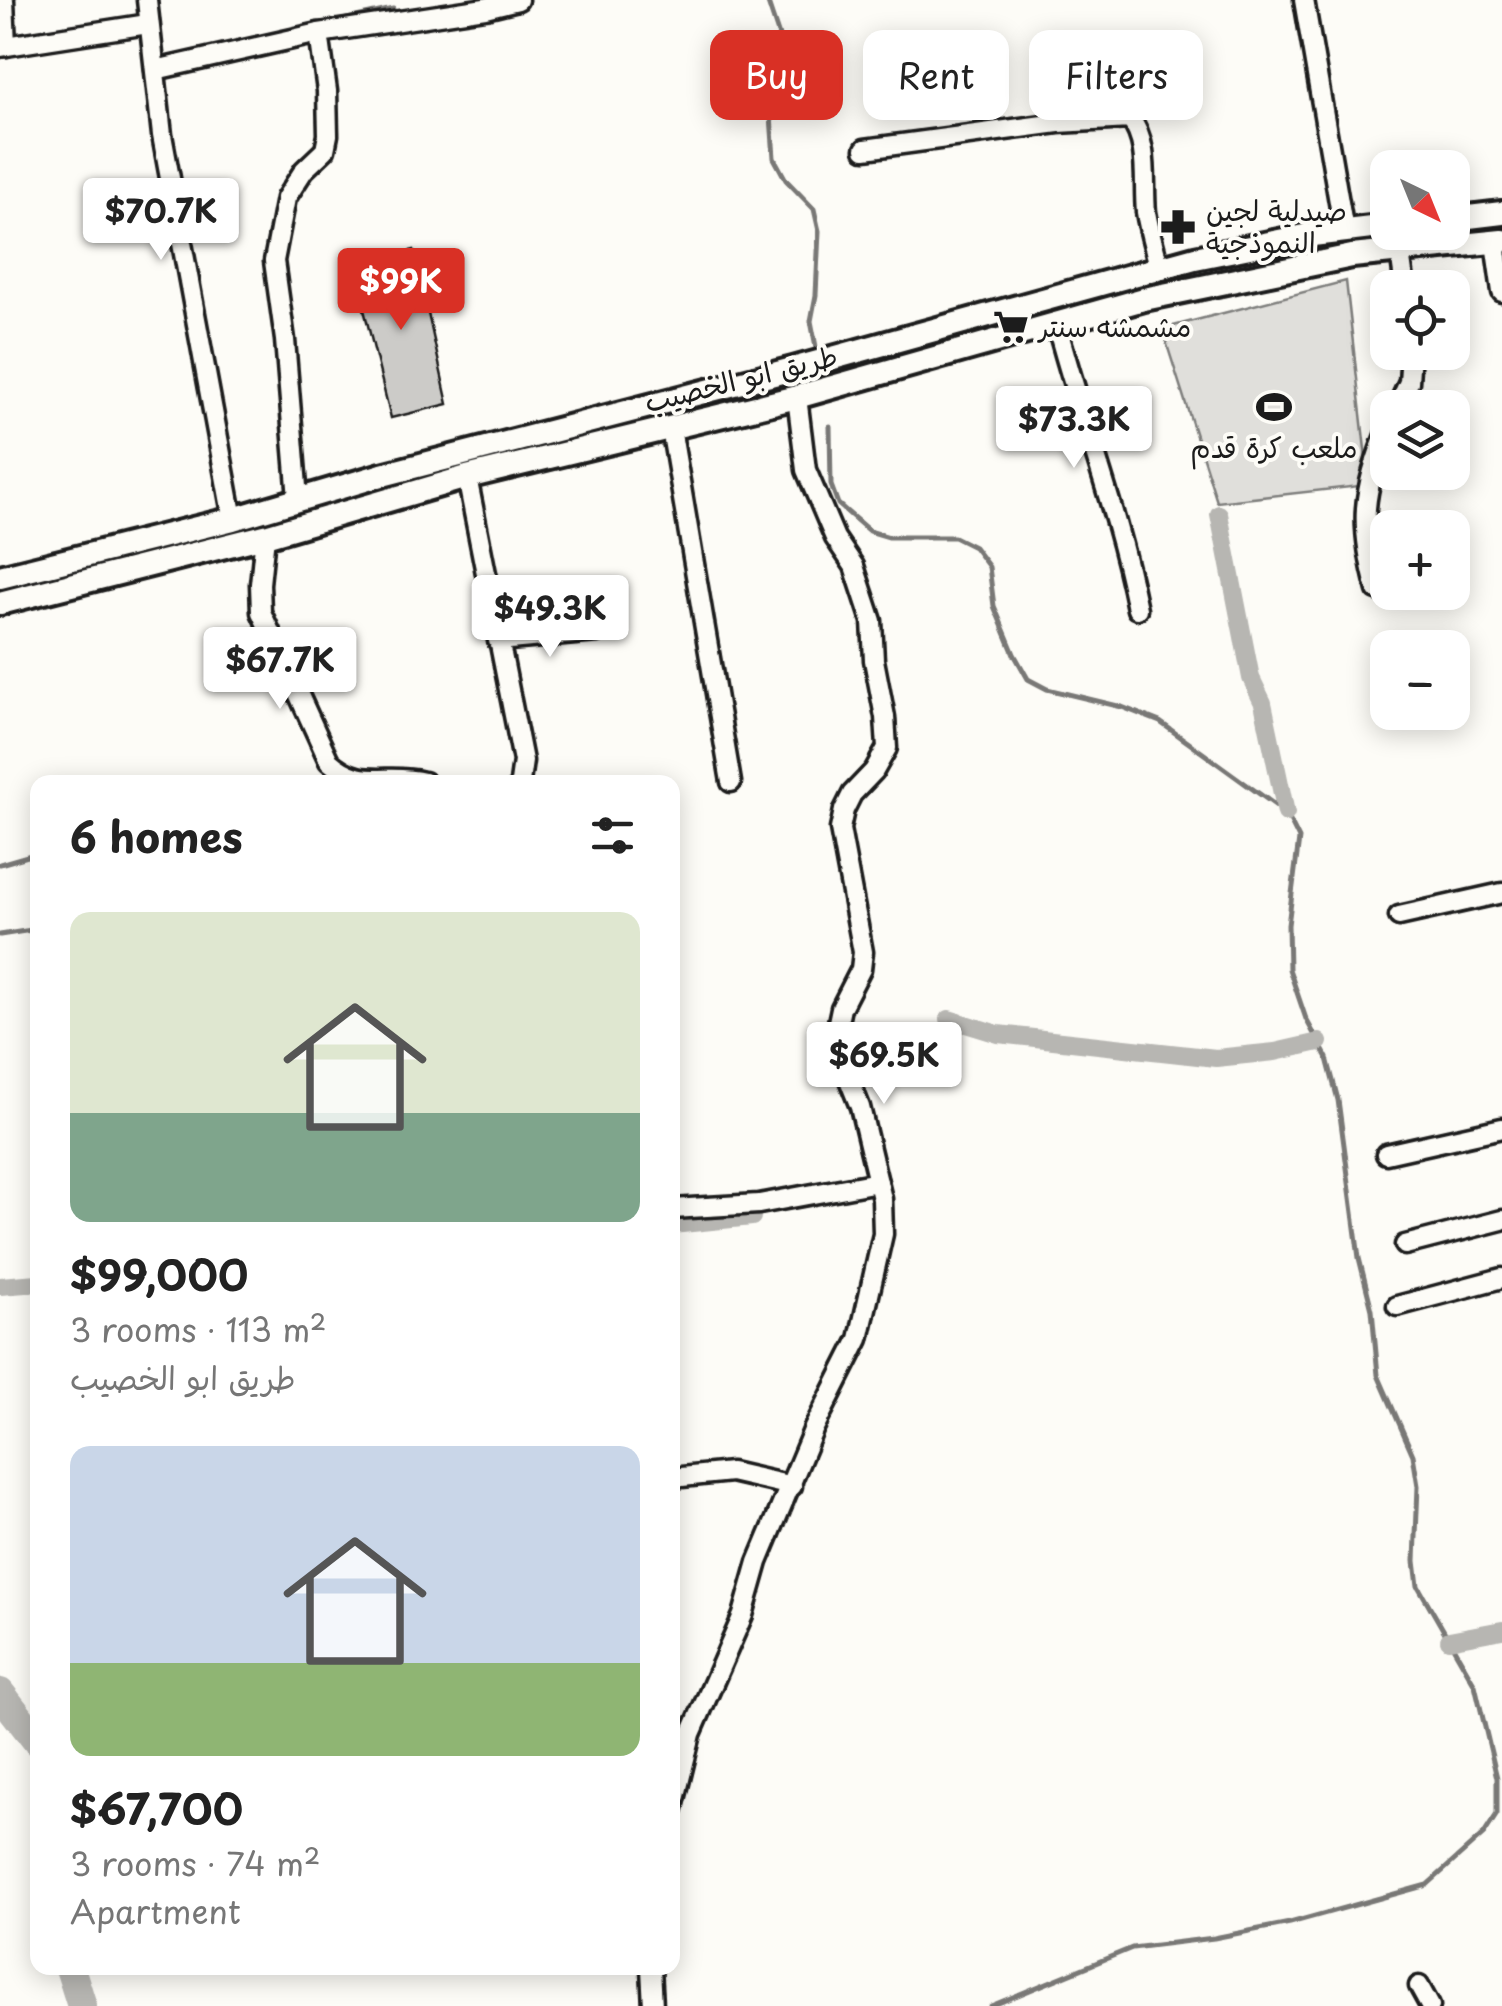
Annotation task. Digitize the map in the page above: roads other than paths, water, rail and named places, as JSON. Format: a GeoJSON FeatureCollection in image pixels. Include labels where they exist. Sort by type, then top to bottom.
{"type":"FeatureCollection","features":[{"type":"Feature","properties":{"kind":"main road"},"geometry":{"type":"LineString","coordinates":[[1470,217],[1502,213]]}},
{"type":"Feature","properties":{"kind":"main road","name":"طريق ابو الخصيب"},"geometry":{"type":"LineString","coordinates":[[0,577],[793,370],[1159,267],[1370,228]]}},
{"type":"Feature","properties":{"kind":"main road","name":"طريق ابو الخصيب"},"geometry":{"type":"LineString","coordinates":[[0,603],[265,536],[467,477],[797,397],[1056,322],[1231,279],[1352,256],[1498,242]]}},
{"type":"Feature","properties":{"kind":"main road"},"geometry":{"type":"LineString","coordinates":[[1227,252],[1231,279]]}},
{"type":"Feature","properties":{"kind":"street"},"geometry":{"type":"LineString","coordinates":[[4,0],[3,46],[148,24]]}},
{"type":"Feature","properties":{"kind":"street"},"geometry":{"type":"LineString","coordinates":[[147,0],[162,135],[233,518]]}},
{"type":"Feature","properties":{"kind":"street"},"geometry":{"type":"LineString","coordinates":[[155,70],[319,33],[518,0]]}},
{"type":"Feature","properties":{"kind":"street"},"geometry":{"type":"LineString","coordinates":[[1304,0],[1344,231]]}},
{"type":"Feature","properties":{"kind":"street"},"geometry":{"type":"LineString","coordinates":[[298,499],[285,340],[274,261],[286,198],[304,170],[324,150],[328,135],[319,33]]}},
{"type":"Feature","properties":{"kind":"street"},"geometry":{"type":"LineString","coordinates":[[865,149],[1058,123],[1130,120],[1136,126],[1142,151],[1146,214],[1159,267]]}},
{"type":"Feature","properties":{"kind":"street"},"geometry":{"type":"LineString","coordinates":[[1498,242],[1502,292]]}},
{"type":"Feature","properties":{"kind":"street"},"geometry":{"type":"LineString","coordinates":[[1400,252],[1402,270]]}},
{"type":"Feature","properties":{"kind":"street"},"geometry":{"type":"LineString","coordinates":[[1056,322],[1124,547],[1137,609]]}},
{"type":"Feature","properties":{"kind":"street"},"geometry":{"type":"LineString","coordinates":[[680,1779],[691,1734],[743,1616],[758,1562],[814,1428],[858,1339],[883,1234],[882,1199],[860,1107],[840,1057],[837,1027],[841,1008],[861,969],[863,952],[840,830],[852,794],[874,771],[887,748],[884,716],[872,621],[854,566],[836,538],[806,470],[797,397]]}},
{"type":"Feature","properties":{"kind":"street"},"geometry":{"type":"LineString","coordinates":[[671,428],[731,782]]}},
{"type":"Feature","properties":{"kind":"street"},"geometry":{"type":"LineString","coordinates":[[467,477],[522,761],[521,775]]}},
{"type":"Feature","properties":{"kind":"street"},"geometry":{"type":"LineString","coordinates":[[1370,489],[1364,515],[1370,564]]}},
{"type":"Feature","properties":{"kind":"street"},"geometry":{"type":"LineString","coordinates":[[265,536],[260,612],[329,761],[344,775]]}},
{"type":"Feature","properties":{"kind":"street"},"geometry":{"type":"LineString","coordinates":[[498,641],[597,632]]}},
{"type":"Feature","properties":{"kind":"street"},"geometry":{"type":"LineString","coordinates":[[1399,916],[1502,893]]}},
{"type":"Feature","properties":{"kind":"street"},"geometry":{"type":"LineString","coordinates":[[1386,1154],[1502,1128]]}},
{"type":"Feature","properties":{"kind":"street"},"geometry":{"type":"LineString","coordinates":[[680,1209],[759,1204],[878,1182]]}},
{"type":"Feature","properties":{"kind":"street"},"geometry":{"type":"LineString","coordinates":[[1405,1245],[1502,1220]]}},
{"type":"Feature","properties":{"kind":"street"},"geometry":{"type":"LineString","coordinates":[[1397,1306],[1502,1278]]}},
{"type":"Feature","properties":{"kind":"street"},"geometry":{"type":"LineString","coordinates":[[680,1477],[731,1472],[792,1486]]}},
{"type":"Feature","properties":{"kind":"street"},"geometry":{"type":"LineString","coordinates":[[651,1975],[653,2006]]}},
{"type":"Feature","properties":{"kind":"street"},"geometry":{"type":"LineString","coordinates":[[1420,1986],[1430,2006]]}},
{"type":"Feature","properties":{"kind":"waterway"},"geometry":{"type":"LineString","coordinates":[[767,0],[782,45],[776,69],[778,92],[771,116],[774,158],[786,180],[814,209],[819,231],[811,321],[817,352]]}},
{"type":"Feature","properties":{"kind":"waterway"},"geometry":{"type":"LineString","coordinates":[[181,55],[393,9]]}},
{"type":"Feature","properties":{"kind":"waterway"},"geometry":{"type":"LineString","coordinates":[[830,426],[831,485],[838,504],[869,531],[889,537],[954,537],[974,547],[989,567],[994,606],[1028,679],[1047,689],[1122,707],[1160,722],[1286,813],[1299,839],[1288,925],[1289,969],[1306,1019],[1327,1058],[1338,1100],[1359,1258],[1372,1310],[1378,1375],[1413,1455],[1418,1486],[1418,1586],[1475,1685],[1497,1778],[1497,1814],[1484,1834],[1427,1885],[1290,1923],[1132,1948],[991,2006]]}},
{"type":"Feature","properties":{"kind":"waterway"},"geometry":{"type":"LineString","coordinates":[[1219,514],[1251,678],[1263,703],[1286,813]]}},
{"type":"Feature","properties":{"kind":"waterway"},"geometry":{"type":"LineString","coordinates":[[0,864],[30,855]]}},
{"type":"Feature","properties":{"kind":"waterway"},"geometry":{"type":"LineString","coordinates":[[0,935],[30,930]]}},
{"type":"Feature","properties":{"kind":"waterway"},"geometry":{"type":"LineString","coordinates":[[949,1019],[998,1034],[1216,1058],[1275,1052],[1319,1042]]}},
{"type":"Feature","properties":{"kind":"waterway"},"geometry":{"type":"LineString","coordinates":[[680,1224],[752,1217]]}},
{"type":"Feature","properties":{"kind":"waterway"},"geometry":{"type":"LineString","coordinates":[[0,1286],[30,1284]]}},
{"type":"Feature","properties":{"kind":"waterway"},"geometry":{"type":"LineString","coordinates":[[1449,1640],[1502,1630]]}},
{"type":"Feature","properties":{"kind":"waterway"},"geometry":{"type":"LineString","coordinates":[[0,1693],[30,1732]]}},
{"type":"Feature","properties":{"kind":"waterway"},"geometry":{"type":"LineString","coordinates":[[72,1975],[82,2006]]}},
{"type":"Feature","properties":{"kind":"place","name":"صيدلية لجين النموذجية"},"geometry":{"type":"Point","coordinates":[1178,227]}},
{"type":"Feature","properties":{"kind":"place","name":"مشمشه سنتر"},"geometry":{"type":"Point","coordinates":[1011,327]}},
{"type":"Feature","properties":{"kind":"place","name":"ملعب كرة قدم"},"geometry":{"type":"Point","coordinates":[1274,407]}}]}
